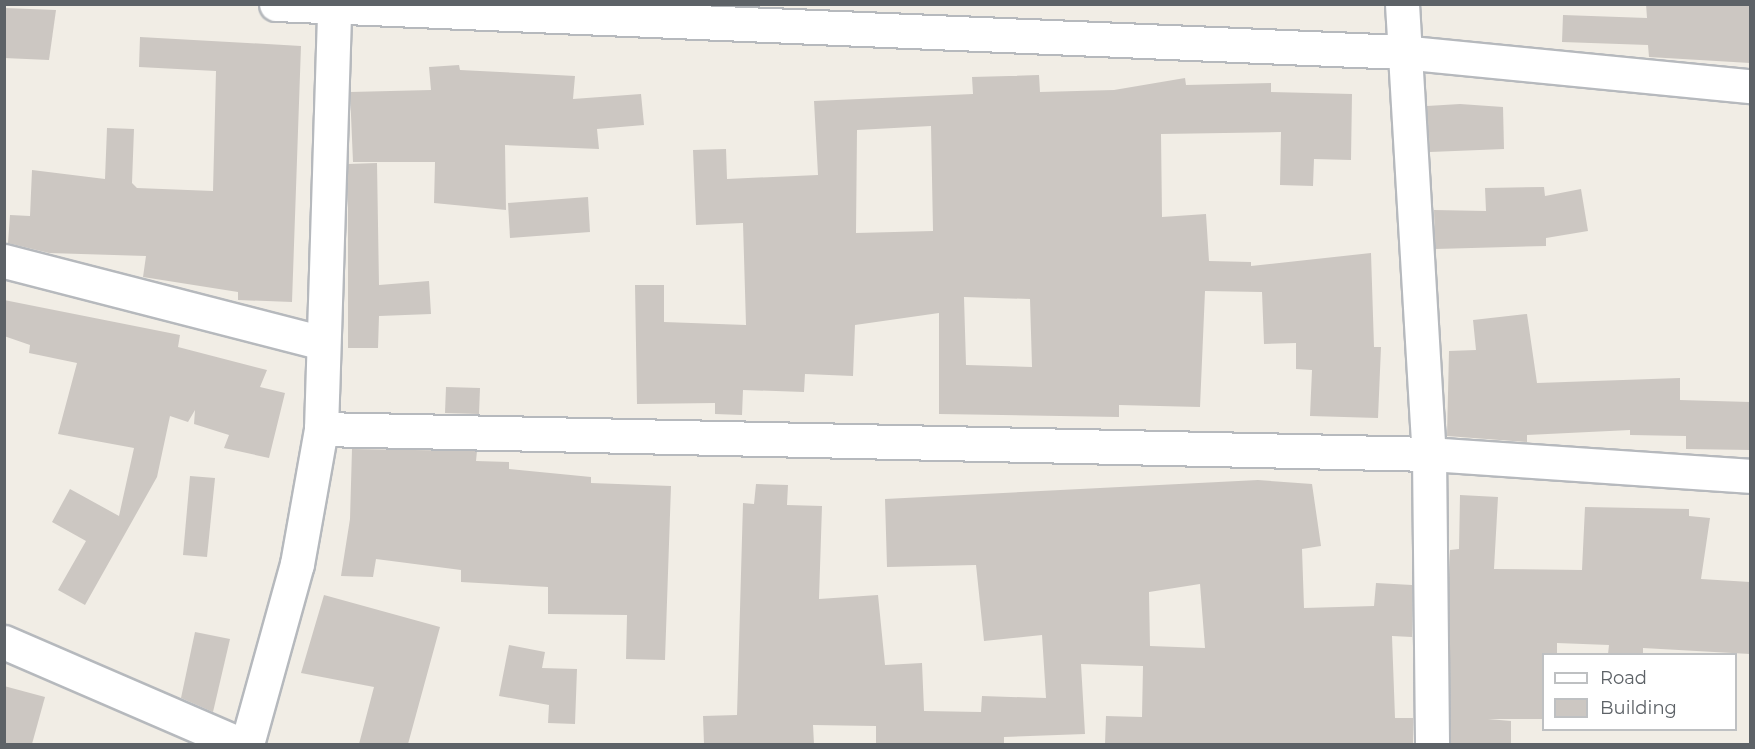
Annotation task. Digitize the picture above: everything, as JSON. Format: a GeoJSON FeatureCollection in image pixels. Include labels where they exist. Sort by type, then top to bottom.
{"type":"FeatureCollection","features":[{"type":"Feature","properties":{"kind":"street"},"geometry":{"type":"LineString","coordinates":[[276,4],[1401,52],[1750,86]]}},
{"type":"Feature","properties":{"kind":"street"},"geometry":{"type":"LineString","coordinates":[[1402,4],[1401,52],[1429,454],[1432,744]]}},
{"type":"Feature","properties":{"kind":"street"},"geometry":{"type":"LineString","coordinates":[[247,744],[297,564],[321,429],[334,7]]}},
{"type":"Feature","properties":{"kind":"street"},"geometry":{"type":"LineString","coordinates":[[4,261],[323,343]]}},
{"type":"Feature","properties":{"kind":"street"},"geometry":{"type":"LineString","coordinates":[[321,429],[1429,454],[1750,476]]}},
{"type":"Feature","properties":{"kind":"street"},"geometry":{"type":"LineString","coordinates":[[4,642],[240,744]]}},
{"type":"Feature","properties":{"kind":"building"},"geometry":{"type":"Polygon","coordinates":[[[1646,4],[1750,4],[1750,63],[1649,57],[1648,45],[1562,42],[1563,15],[1647,18],[1646,4]]]}},
{"type":"Feature","properties":{"kind":"building"},"geometry":{"type":"Polygon","coordinates":[[[4,8],[56,10],[49,60],[4,58],[4,8]]]}},
{"type":"Feature","properties":{"kind":"building"},"geometry":{"type":"Polygon","coordinates":[[[140,37],[301,46],[292,302],[238,300],[238,292],[143,277],[146,256],[49,253],[8,243],[10,215],[30,216],[32,170],[105,179],[107,128],[134,129],[132,183],[137,188],[213,191],[216,71],[139,67],[140,37]]]}},
{"type":"Feature","properties":{"kind":"building"},"geometry":{"type":"Polygon","coordinates":[[[459,65],[460,70],[575,76],[573,99],[641,94],[644,125],[597,129],[599,149],[505,145],[506,210],[434,203],[435,162],[353,162],[350,92],[431,90],[429,67],[459,65]]]}},
{"type":"Feature","properties":{"kind":"building"},"geometry":{"type":"Polygon","coordinates":[[[1039,75],[1040,92],[1114,90],[1185,78],[1186,85],[1271,83],[1271,92],[1352,94],[1351,160],[1314,159],[1313,186],[1280,185],[1281,132],[1161,134],[1162,217],[1206,214],[1209,261],[1251,262],[1251,266],[1371,253],[1374,347],[1381,347],[1378,418],[1310,416],[1312,370],[1296,369],[1296,343],[1264,344],[1262,292],[1205,291],[1200,407],[1119,405],[1119,417],[939,414],[939,313],[855,325],[853,376],[805,374],[804,392],[743,390],[742,415],[715,414],[715,403],[637,404],[635,285],[664,285],[664,322],[746,325],[743,223],[696,225],[693,150],[726,149],[727,179],[818,175],[814,101],[973,94],[972,77],[1039,75]],[[931,126],[857,130],[856,233],[933,231],[931,126]],[[964,297],[966,365],[1032,367],[1030,299],[964,297]]]}},
{"type":"Feature","properties":{"kind":"building"},"geometry":{"type":"Polygon","coordinates":[[[1460,104],[1503,107],[1504,149],[1430,152],[1427,106],[1460,104]]]}},
{"type":"Feature","properties":{"kind":"building"},"geometry":{"type":"Polygon","coordinates":[[[377,163],[379,285],[429,281],[431,314],[379,316],[378,348],[348,348],[348,164],[377,163]]]}},
{"type":"Feature","properties":{"kind":"building"},"geometry":{"type":"Polygon","coordinates":[[[1544,187],[1545,196],[1581,189],[1588,231],[1546,238],[1546,246],[1435,249],[1434,210],[1486,211],[1485,188],[1544,187]]]}},
{"type":"Feature","properties":{"kind":"building"},"geometry":{"type":"Polygon","coordinates":[[[588,197],[590,232],[510,238],[508,203],[588,197]]]}},
{"type":"Feature","properties":{"kind":"building"},"geometry":{"type":"Polygon","coordinates":[[[4,300],[180,335],[178,347],[267,370],[260,387],[285,393],[269,458],[224,448],[229,435],[194,424],[195,410],[188,422],[170,416],[157,477],[85,605],[58,590],[86,541],[52,522],[70,489],[119,516],[134,448],[58,434],[77,363],[29,353],[30,345],[4,336],[4,300]]]}},
{"type":"Feature","properties":{"kind":"building"},"geometry":{"type":"Polygon","coordinates":[[[1527,314],[1537,383],[1680,378],[1680,400],[1750,402],[1750,450],[1686,449],[1686,436],[1630,435],[1630,430],[1527,435],[1527,442],[1447,436],[1449,351],[1476,350],[1473,320],[1527,314]]]}},
{"type":"Feature","properties":{"kind":"building"},"geometry":{"type":"Polygon","coordinates":[[[446,387],[480,388],[479,414],[445,413],[446,387]]]}},
{"type":"Feature","properties":{"kind":"building"},"geometry":{"type":"Polygon","coordinates":[[[352,449],[477,451],[476,461],[509,462],[509,469],[591,477],[591,483],[671,486],[665,660],[626,659],[627,615],[548,614],[548,587],[461,582],[461,570],[376,559],[373,577],[341,576],[350,519],[352,449]]]}},
{"type":"Feature","properties":{"kind":"building"},"geometry":{"type":"Polygon","coordinates":[[[190,476],[215,478],[207,557],[183,555],[190,476]]]}},
{"type":"Feature","properties":{"kind":"building"},"geometry":{"type":"Polygon","coordinates":[[[1258,480],[1312,484],[1321,546],[1302,549],[1304,608],[1374,606],[1376,583],[1412,585],[1412,637],[1392,636],[1395,718],[1413,718],[1413,744],[1105,744],[1106,716],[1142,717],[1143,666],[1081,664],[1085,734],[1004,737],[1004,744],[876,744],[876,726],[813,725],[814,744],[704,744],[703,716],[737,715],[743,503],[754,504],[756,484],[788,485],[787,505],[822,506],[819,599],[878,595],[885,665],[922,663],[924,711],[981,712],[982,696],[1046,698],[1042,635],[984,641],[976,565],[887,567],[885,499],[1258,480]],[[1200,584],[1149,592],[1150,646],[1205,648],[1200,584]]]}},
{"type":"Feature","properties":{"kind":"building"},"geometry":{"type":"Polygon","coordinates":[[[1460,495],[1498,497],[1494,569],[1582,570],[1585,507],[1689,509],[1689,516],[1710,518],[1701,579],[1750,582],[1750,654],[1643,648],[1643,653],[1608,653],[1609,645],[1557,643],[1557,653],[1542,653],[1542,719],[1488,719],[1511,721],[1511,744],[1451,744],[1450,550],[1459,549],[1460,495]]]}},
{"type":"Feature","properties":{"kind":"building"},"geometry":{"type":"Polygon","coordinates":[[[324,595],[440,627],[408,744],[359,744],[374,687],[301,673],[324,595]]]}},
{"type":"Feature","properties":{"kind":"building"},"geometry":{"type":"Polygon","coordinates":[[[195,632],[230,639],[213,712],[181,698],[195,632]]]}},
{"type":"Feature","properties":{"kind":"building"},"geometry":{"type":"Polygon","coordinates":[[[509,645],[545,652],[542,668],[577,669],[575,724],[548,723],[549,705],[499,696],[509,645]]]}},
{"type":"Feature","properties":{"kind":"building"},"geometry":{"type":"Polygon","coordinates":[[[4,686],[45,697],[32,744],[4,744],[4,686]]]}}]}
